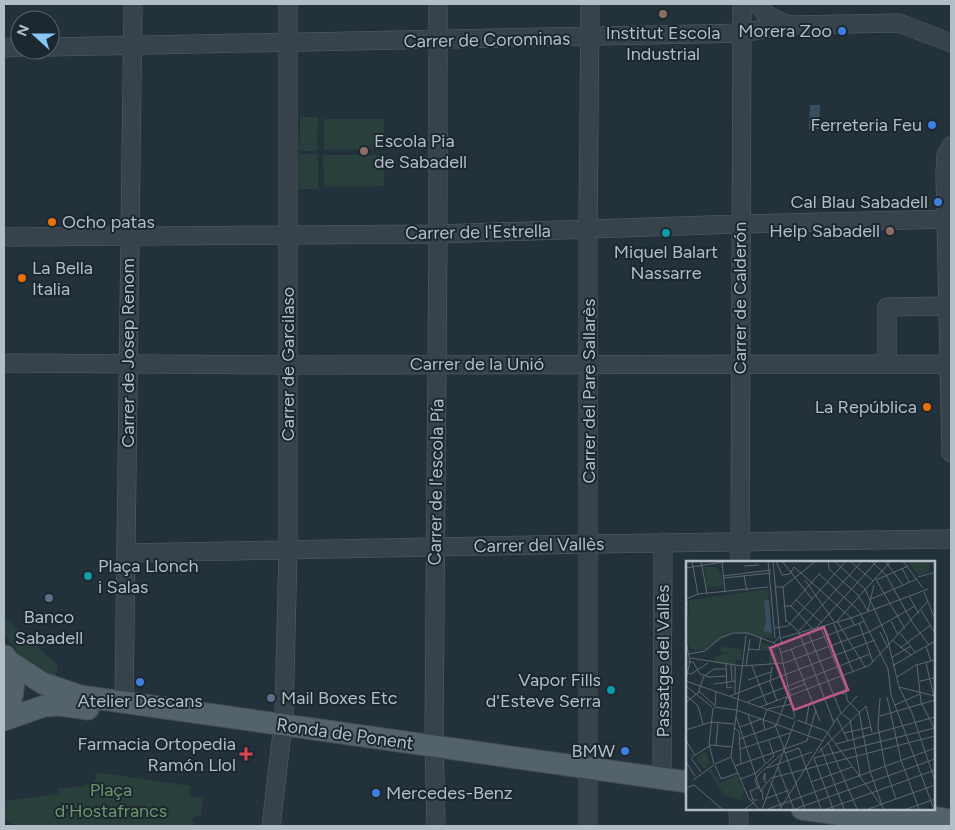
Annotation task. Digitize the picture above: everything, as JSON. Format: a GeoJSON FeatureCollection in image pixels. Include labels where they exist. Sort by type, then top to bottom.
{"type":"FeatureCollection","features":[{"type":"Feature","properties":{"kind":"main road","name":"Ronda de Ponent"},"geometry":{"type":"LineString","coordinates":[[7,658],[42,683],[80,696],[283,730],[589,774],[686,792]]}},
{"type":"Feature","properties":{"kind":"main road"},"geometry":{"type":"LineString","coordinates":[[4,716],[13,694],[14,678],[7,658]]}},
{"type":"Feature","properties":{"kind":"main road","name":"Ronda de Ponent"},"geometry":{"type":"LineString","coordinates":[[4,720],[44,706],[60,705],[283,730]]}},
{"type":"Feature","properties":{"kind":"main road","name":"Ronda de Ponent"},"geometry":{"type":"LineString","coordinates":[[589,774],[686,782]]}},
{"type":"Feature","properties":{"kind":"main road"},"geometry":{"type":"LineString","coordinates":[[810,810],[922,826]]}},
{"type":"Feature","properties":{"kind":"main road"},"geometry":{"type":"LineString","coordinates":[[870,818],[951,820]]}},
{"type":"Feature","properties":{"kind":"street","name":"Carrer de Josep Renom"},"geometry":{"type":"LineString","coordinates":[[124,702],[133,4]]}},
{"type":"Feature","properties":{"kind":"street","name":"Carrer de Garcilaso"},"geometry":{"type":"LineString","coordinates":[[270,826],[283,730],[288,550],[288,4]]}},
{"type":"Feature","properties":{"kind":"street","name":"Carrer de l'escola Pía"},"geometry":{"type":"LineString","coordinates":[[436,826],[438,4]]}},
{"type":"Feature","properties":{"kind":"street","name":"Carrer del Pare Sallarès"},"geometry":{"type":"LineString","coordinates":[[588,826],[590,4]]}},
{"type":"Feature","properties":{"kind":"street","name":"Carrer de Calderón"},"geometry":{"type":"LineString","coordinates":[[740,561],[742,4]]}},
{"type":"Feature","properties":{"kind":"street","name":"Carrer de Calderón"},"geometry":{"type":"LineString","coordinates":[[742,33],[748,25],[754,4]]}},
{"type":"Feature","properties":{"kind":"street"},"geometry":{"type":"LineString","coordinates":[[758,4],[762,10],[776,20],[790,25]]}},
{"type":"Feature","properties":{"kind":"street","name":"Carrer de Corominas"},"geometry":{"type":"LineString","coordinates":[[60,47],[288,42],[438,42],[742,33],[790,25],[899,23],[951,43]]}},
{"type":"Feature","properties":{"kind":"street"},"geometry":{"type":"LineString","coordinates":[[949,151],[945,172],[949,220],[948,306],[951,364],[951,453]]}},
{"type":"Feature","properties":{"kind":"street","name":"Carrer de l'Estrella"},"geometry":{"type":"LineString","coordinates":[[4,237],[438,234],[740,224],[949,220]]}},
{"type":"Feature","properties":{"kind":"street"},"geometry":{"type":"LineString","coordinates":[[887,364],[887,307],[948,306]]}},
{"type":"Feature","properties":{"kind":"street","name":"Carrer de la Unió"},"geometry":{"type":"LineString","coordinates":[[4,363],[288,365],[951,364]]}},
{"type":"Feature","properties":{"kind":"street","name":"Carrer del Vallès"},"geometry":{"type":"LineString","coordinates":[[127,553],[663,542],[951,539]]}},
{"type":"Feature","properties":{"kind":"street","name":"Passatge del Vallès"},"geometry":{"type":"LineString","coordinates":[[662,779],[663,542]]}},
{"type":"Feature","properties":{"kind":"street"},"geometry":{"type":"LineString","coordinates":[[738,810],[739,826]]}},
{"type":"Feature","properties":{"kind":"green space"},"geometry":{"type":"Polygon","coordinates":[[[300,117],[318,117],[317,151],[299,151],[300,117]]]}},
{"type":"Feature","properties":{"kind":"green space"},"geometry":{"type":"Polygon","coordinates":[[[324,119],[384,119],[384,149],[324,150],[324,119]]]}},
{"type":"Feature","properties":{"kind":"green space"},"geometry":{"type":"Polygon","coordinates":[[[299,154],[318,154],[318,189],[299,189],[299,154]]]}},
{"type":"Feature","properties":{"kind":"green space"},"geometry":{"type":"Polygon","coordinates":[[[323,155],[384,155],[384,186],[324,187],[323,155]]]}},
{"type":"Feature","properties":{"kind":"green space"},"geometry":{"type":"Polygon","coordinates":[[[4,617],[58,665],[55,680],[20,656],[4,636],[4,617]]]}},
{"type":"Feature","properties":{"kind":"green space","name":"Plaça d'Hostafrancs"},"geometry":{"type":"Polygon","coordinates":[[[95,772],[191,786],[189,795],[203,798],[201,815],[197,815],[192,820],[195,826],[17,826],[4,820],[4,801],[58,794],[57,789],[87,785],[96,779],[95,772]]]}},
{"type":"Feature","properties":{"kind":"water"},"geometry":{"type":"Polygon","coordinates":[[[810,105],[820,105],[819,129],[809,129],[810,105]]]}},
{"type":"Feature","properties":{"kind":"place","name":"Institut Escola Industrial"},"geometry":{"type":"Point","coordinates":[663,14]}},
{"type":"Feature","properties":{"kind":"place","name":"Morera Zoo"},"geometry":{"type":"Point","coordinates":[842,31]}},
{"type":"Feature","properties":{"kind":"place","name":"Ferreteria Feu"},"geometry":{"type":"Point","coordinates":[932,125]}},
{"type":"Feature","properties":{"kind":"place","name":"Escola Pia de Sabadell"},"geometry":{"type":"Point","coordinates":[364,151]}},
{"type":"Feature","properties":{"kind":"place","name":"Cal Blau Sabadell"},"geometry":{"type":"Point","coordinates":[938,202]}},
{"type":"Feature","properties":{"kind":"place","name":"Ocho patas"},"geometry":{"type":"Point","coordinates":[52,222]}},
{"type":"Feature","properties":{"kind":"place","name":"Help Sabadell"},"geometry":{"type":"Point","coordinates":[890,231]}},
{"type":"Feature","properties":{"kind":"place","name":"Miquel Balart Nassarre"},"geometry":{"type":"Point","coordinates":[666,233]}},
{"type":"Feature","properties":{"kind":"place","name":"La Bella Italia"},"geometry":{"type":"Point","coordinates":[22,278]}},
{"type":"Feature","properties":{"kind":"place","name":"La República"},"geometry":{"type":"Point","coordinates":[927,407]}},
{"type":"Feature","properties":{"kind":"place","name":"Plaça Llonch i Salas"},"geometry":{"type":"Point","coordinates":[88,576]}},
{"type":"Feature","properties":{"kind":"place","name":"Banco Sabadell"},"geometry":{"type":"Point","coordinates":[49,598]}},
{"type":"Feature","properties":{"kind":"place","name":"Atelier Descans"},"geometry":{"type":"Point","coordinates":[140,682]}},
{"type":"Feature","properties":{"kind":"place","name":"Vapor Fills d'Esteve Serra"},"geometry":{"type":"Point","coordinates":[611,690]}},
{"type":"Feature","properties":{"kind":"place","name":"Mail Boxes Etc"},"geometry":{"type":"Point","coordinates":[271,698]}},
{"type":"Feature","properties":{"kind":"place","name":"BMW"},"geometry":{"type":"Point","coordinates":[625,751]}},
{"type":"Feature","properties":{"kind":"place","name":"Farmacia Ortopedia Ramón Llol"},"geometry":{"type":"Point","coordinates":[246,754]}},
{"type":"Feature","properties":{"kind":"place","name":"Mercedes-Benz"},"geometry":{"type":"Point","coordinates":[376,793]}}]}
